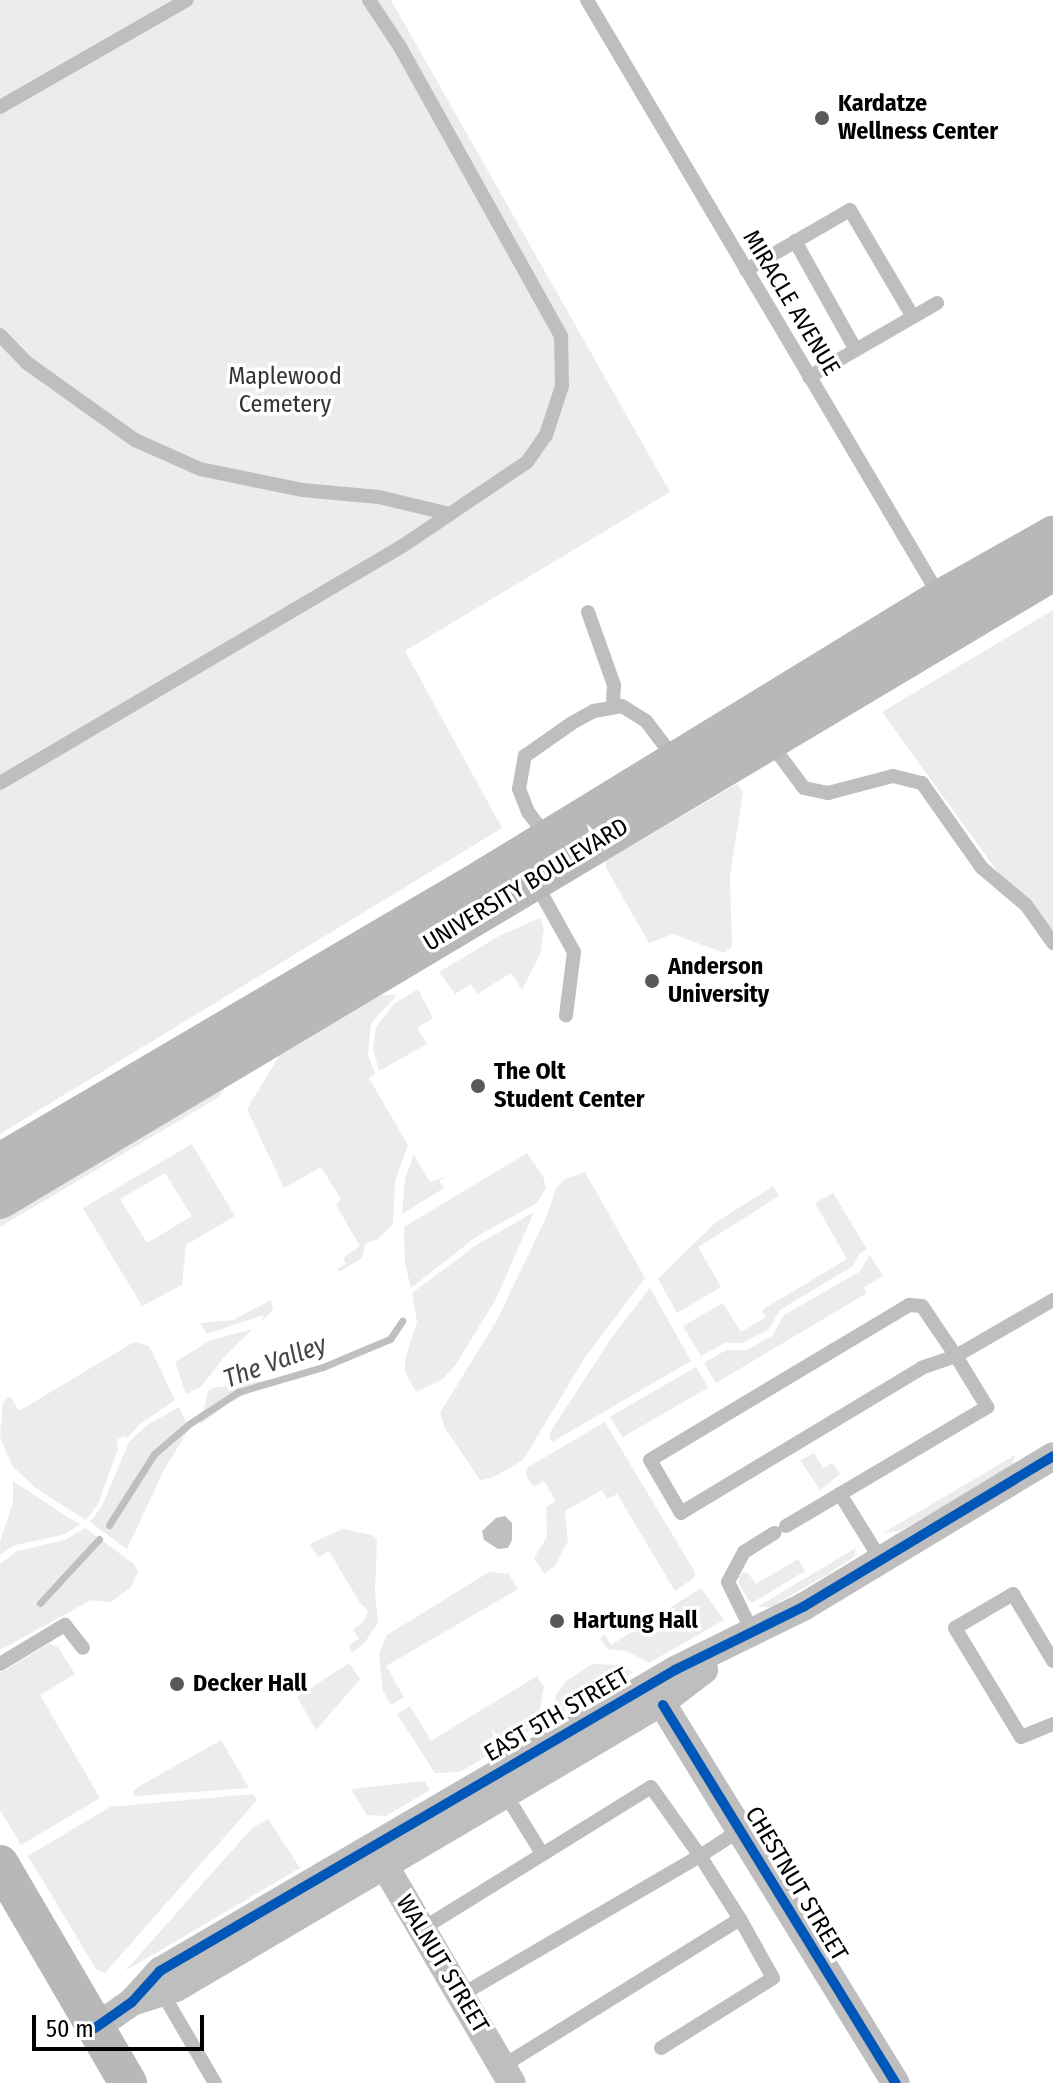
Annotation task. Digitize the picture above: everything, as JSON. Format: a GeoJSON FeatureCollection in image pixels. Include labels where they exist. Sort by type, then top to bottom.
{"type":"FeatureCollection","features":[{"type":"Feature","properties":{"kind":"main road","name":"UNIVERSITY BOULEVARD"},"geometry":{"type":"LineString","coordinates":[[0,1162],[769,740],[1053,535]]}},
{"type":"Feature","properties":{"kind":"main road","name":"UNIVERSITY BOULEVARD"},"geometry":{"type":"LineString","coordinates":[[0,1200],[549,860],[676,761],[950,612],[1053,572]]}},
{"type":"Feature","properties":{"kind":"main road"},"geometry":{"type":"LineString","coordinates":[[0,1864],[128,2083]]}},
{"type":"Feature","properties":{"kind":"street","name":"EAST 5TH STREET"},"geometry":{"type":"LineString","coordinates":[[95,2028],[157,1986],[160,1971],[378,1855],[499,1784],[675,1670],[803,1607],[1053,1456]]}},
{"type":"Feature","properties":{"kind":"street"},"geometry":{"type":"LineString","coordinates":[[499,1784],[662,1703],[753,1633]]}},
{"type":"Feature","properties":{"kind":"street","name":"CHESTNUT STREET"},"geometry":{"type":"LineString","coordinates":[[662,1703],[896,2083]]}},
{"type":"Feature","properties":{"kind":"street","name":"WALNUT STREET"},"geometry":{"type":"LineString","coordinates":[[378,1855],[507,2075]]}},
{"type":"Feature","properties":{"kind":"lane"},"geometry":{"type":"LineString","coordinates":[[0,107],[187,0]]}},
{"type":"Feature","properties":{"kind":"lane"},"geometry":{"type":"LineString","coordinates":[[0,783],[404,545],[527,462],[546,435],[562,386],[561,336],[400,47],[369,0]]}},
{"type":"Feature","properties":{"kind":"lane","name":"MIRACLE AVENUE"},"geometry":{"type":"LineString","coordinates":[[589,0],[950,612]]}},
{"type":"Feature","properties":{"kind":"lane"},"geometry":{"type":"LineString","coordinates":[[746,270],[850,210],[913,317]]}},
{"type":"Feature","properties":{"kind":"lane"},"geometry":{"type":"LineString","coordinates":[[795,241],[856,350]]}},
{"type":"Feature","properties":{"kind":"lane"},"geometry":{"type":"LineString","coordinates":[[809,377],[937,303]]}},
{"type":"Feature","properties":{"kind":"lane"},"geometry":{"type":"LineString","coordinates":[[0,335],[27,363],[135,440],[200,469],[302,490],[379,497],[450,514]]}},
{"type":"Feature","properties":{"kind":"lane"},"geometry":{"type":"LineString","coordinates":[[588,612],[614,685],[613,707]]}},
{"type":"Feature","properties":{"kind":"lane"},"geometry":{"type":"LineString","coordinates":[[566,1015],[574,952],[549,860],[519,789],[525,756],[594,711],[622,706],[646,721],[676,761]]}},
{"type":"Feature","properties":{"kind":"lane"},"geometry":{"type":"LineString","coordinates":[[769,740],[804,788],[828,793],[893,776],[922,783],[982,868],[1026,905],[1053,943]]}},
{"type":"Feature","properties":{"kind":"lane"},"geometry":{"type":"LineString","coordinates":[[753,1633],[728,1582],[744,1552],[987,1407],[956,1356],[922,1306],[909,1305],[650,1460],[681,1513],[922,1368],[956,1356],[1053,1300]]}},
{"type":"Feature","properties":{"kind":"lane"},"geometry":{"type":"LineString","coordinates":[[840,1494],[881,1560]]}},
{"type":"Feature","properties":{"kind":"lane"},"geometry":{"type":"LineString","coordinates":[[1053,1661],[1013,1594],[955,1628],[1021,1737],[1053,1724]]}},
{"type":"Feature","properties":{"kind":"lane"},"geometry":{"type":"LineString","coordinates":[[0,1664],[65,1625],[83,1648]]}},
{"type":"Feature","properties":{"kind":"lane"},"geometry":{"type":"LineString","coordinates":[[662,1703],[675,1670]]}},
{"type":"Feature","properties":{"kind":"lane"},"geometry":{"type":"LineString","coordinates":[[499,1784],[541,1852]]}},
{"type":"Feature","properties":{"kind":"lane"},"geometry":{"type":"LineString","coordinates":[[422,1929],[541,1852],[651,1787],[700,1856],[773,1978],[661,2048]]}},
{"type":"Feature","properties":{"kind":"lane"},"geometry":{"type":"LineString","coordinates":[[461,1995],[740,1830]]}},
{"type":"Feature","properties":{"kind":"lane"},"geometry":{"type":"LineString","coordinates":[[507,2075],[740,1919]]}},
{"type":"Feature","properties":{"kind":"lane"},"geometry":{"type":"LineString","coordinates":[[157,1986],[215,2083]]}},
{"type":"Feature","properties":{"kind":"green space","name":"Maplewood Cemetery"},"geometry":{"type":"Polygon","coordinates":[[[0,0],[391,0],[670,492],[405,651],[502,828],[0,1134],[0,0]]]}},
{"type":"Feature","properties":{"kind":"green space"},"geometry":{"type":"Polygon","coordinates":[[[1053,610],[1053,948],[882,712],[1053,610]]]}},
{"type":"Feature","properties":{"kind":"green space"},"geometry":{"type":"Polygon","coordinates":[[[737,784],[743,792],[730,876],[732,947],[724,953],[673,934],[649,943],[606,868],[606,861],[737,784]]]}},
{"type":"Feature","properties":{"kind":"green space"},"geometry":{"type":"Polygon","coordinates":[[[540,918],[544,928],[540,955],[522,990],[511,973],[477,994],[471,984],[455,994],[439,972],[501,935],[540,918]]]}},
{"type":"Feature","properties":{"kind":"green space"},"geometry":{"type":"Polygon","coordinates":[[[418,989],[433,1018],[417,1028],[427,1044],[379,1071],[373,1049],[376,1027],[394,1004],[418,989]]]}},
{"type":"Feature","properties":{"kind":"green space"},"geometry":{"type":"Polygon","coordinates":[[[381,995],[397,995],[371,1023],[368,1055],[375,1074],[369,1078],[408,1145],[395,1181],[393,1224],[379,1238],[365,1244],[362,1258],[339,1272],[337,1269],[346,1264],[343,1258],[360,1246],[336,1205],[341,1199],[321,1167],[284,1188],[247,1109],[279,1056],[381,995]]]}},
{"type":"Feature","properties":{"kind":"green space"},"geometry":{"type":"Polygon","coordinates":[[[231,1079],[219,1097],[0,1227],[0,1208],[231,1079]]]}},
{"type":"Feature","properties":{"kind":"green space"},"geometry":{"type":"Polygon","coordinates":[[[192,1144],[235,1216],[186,1245],[182,1285],[142,1306],[83,1208],[192,1144]],[[165,1173],[120,1199],[147,1243],[192,1216],[165,1173]]]}},
{"type":"Feature","properties":{"kind":"green space"},"geometry":{"type":"Polygon","coordinates":[[[527,1153],[543,1176],[546,1188],[537,1203],[476,1237],[411,1288],[405,1264],[404,1227],[527,1153]]]}},
{"type":"Feature","properties":{"kind":"green space"},"geometry":{"type":"Polygon","coordinates":[[[414,1155],[430,1182],[446,1176],[439,1181],[444,1188],[402,1214],[405,1178],[414,1155]]]}},
{"type":"Feature","properties":{"kind":"green space"},"geometry":{"type":"Polygon","coordinates":[[[585,1172],[645,1278],[584,1359],[523,1460],[492,1478],[480,1480],[445,1428],[440,1413],[497,1320],[546,1218],[556,1188],[565,1179],[585,1172]]]}},
{"type":"Feature","properties":{"kind":"green space"},"geometry":{"type":"Polygon","coordinates":[[[773,1186],[779,1196],[698,1247],[721,1287],[677,1313],[658,1279],[715,1223],[773,1186]]]}},
{"type":"Feature","properties":{"kind":"green space"},"geometry":{"type":"Polygon","coordinates":[[[833,1193],[867,1249],[859,1254],[853,1266],[780,1310],[768,1330],[742,1343],[725,1343],[701,1356],[683,1326],[723,1303],[741,1332],[766,1317],[762,1310],[847,1259],[815,1203],[833,1193]]]}},
{"type":"Feature","properties":{"kind":"green space"},"geometry":{"type":"Polygon","coordinates":[[[534,1212],[496,1299],[456,1364],[443,1379],[416,1392],[405,1372],[405,1359],[417,1322],[412,1293],[478,1244],[534,1212]]]}},
{"type":"Feature","properties":{"kind":"green space"},"geometry":{"type":"Polygon","coordinates":[[[870,1255],[883,1276],[864,1287],[867,1293],[716,1383],[704,1363],[726,1350],[747,1350],[772,1336],[784,1315],[859,1272],[870,1255]]]}},
{"type":"Feature","properties":{"kind":"green space"},"geometry":{"type":"Polygon","coordinates":[[[650,1288],[691,1361],[552,1442],[549,1438],[551,1431],[612,1337],[650,1288]]]}},
{"type":"Feature","properties":{"kind":"green space"},"geometry":{"type":"Polygon","coordinates":[[[271,1300],[273,1309],[262,1321],[263,1315],[207,1334],[200,1323],[233,1320],[271,1300]]]}},
{"type":"Feature","properties":{"kind":"green space"},"geometry":{"type":"Polygon","coordinates":[[[253,1329],[225,1356],[201,1387],[186,1394],[175,1362],[211,1340],[253,1329]]]}},
{"type":"Feature","properties":{"kind":"green space"},"geometry":{"type":"Polygon","coordinates":[[[134,1342],[149,1346],[175,1400],[140,1424],[127,1438],[123,1436],[117,1440],[118,1449],[98,1504],[86,1520],[37,1489],[13,1467],[0,1437],[3,1402],[10,1396],[19,1411],[134,1342]]]}},
{"type":"Feature","properties":{"kind":"green space"},"geometry":{"type":"Polygon","coordinates":[[[696,1367],[708,1388],[622,1437],[610,1416],[696,1367]]]}},
{"type":"Feature","properties":{"kind":"green space"},"geometry":{"type":"Polygon","coordinates":[[[281,1378],[230,1402],[200,1425],[208,1391],[212,1388],[281,1378]]]}},
{"type":"Feature","properties":{"kind":"green space"},"geometry":{"type":"Polygon","coordinates":[[[179,1407],[189,1429],[164,1470],[127,1549],[90,1522],[102,1506],[129,1442],[147,1425],[179,1407]]]}},
{"type":"Feature","properties":{"kind":"green space"},"geometry":{"type":"Polygon","coordinates":[[[605,1422],[695,1572],[694,1578],[675,1591],[617,1494],[607,1499],[602,1490],[565,1511],[568,1541],[555,1566],[544,1574],[534,1558],[547,1537],[546,1507],[556,1501],[544,1481],[534,1487],[526,1475],[528,1467],[605,1422]]]}},
{"type":"Feature","properties":{"kind":"green space"},"geometry":{"type":"Polygon","coordinates":[[[814,1453],[823,1468],[832,1463],[840,1474],[820,1490],[800,1460],[814,1453]]]}},
{"type":"Feature","properties":{"kind":"green space"},"geometry":{"type":"Polygon","coordinates":[[[1015,1455],[1013,1466],[900,1531],[883,1533],[1015,1455]]]}},
{"type":"Feature","properties":{"kind":"green space"},"geometry":{"type":"Polygon","coordinates":[[[13,1481],[81,1524],[63,1535],[15,1545],[0,1555],[0,1542],[13,1502],[13,1481]]]}},
{"type":"Feature","properties":{"kind":"green space"},"geometry":{"type":"Polygon","coordinates":[[[85,1528],[134,1564],[138,1572],[131,1587],[111,1602],[91,1600],[0,1650],[0,1564],[17,1551],[65,1540],[85,1528]]]}},
{"type":"Feature","properties":{"kind":"green space"},"geometry":{"type":"Polygon","coordinates":[[[342,1529],[372,1535],[377,1539],[375,1594],[378,1623],[363,1645],[352,1652],[349,1645],[359,1639],[353,1630],[364,1621],[368,1611],[329,1551],[318,1557],[310,1544],[342,1529]]]}},
{"type":"Feature","properties":{"kind":"green space"},"geometry":{"type":"Polygon","coordinates":[[[856,1548],[854,1557],[828,1574],[771,1607],[757,1607],[856,1548]]]}},
{"type":"Feature","properties":{"kind":"green space"},"geometry":{"type":"Polygon","coordinates":[[[798,1559],[805,1571],[752,1603],[749,1601],[739,1584],[743,1572],[748,1573],[756,1584],[798,1559]]]}},
{"type":"Feature","properties":{"kind":"green space"},"geometry":{"type":"Polygon","coordinates":[[[489,1572],[509,1574],[518,1589],[386,1666],[404,1697],[391,1705],[383,1691],[379,1654],[387,1635],[489,1572]]]}},
{"type":"Feature","properties":{"kind":"green space"},"geometry":{"type":"Polygon","coordinates":[[[701,1588],[724,1620],[649,1663],[626,1651],[608,1649],[600,1638],[605,1635],[611,1645],[701,1588]]]}},
{"type":"Feature","properties":{"kind":"green space"},"geometry":{"type":"Polygon","coordinates":[[[49,1644],[58,1647],[75,1674],[40,1695],[100,1798],[21,1845],[0,1810],[0,1673],[49,1644]]]}},
{"type":"Feature","properties":{"kind":"green space"},"geometry":{"type":"Polygon","coordinates":[[[349,1663],[360,1679],[316,1730],[297,1697],[349,1663]]]}},
{"type":"Feature","properties":{"kind":"green space"},"geometry":{"type":"Polygon","coordinates":[[[592,1664],[618,1665],[634,1672],[553,1717],[556,1695],[565,1682],[592,1664]]]}},
{"type":"Feature","properties":{"kind":"green space"},"geometry":{"type":"Polygon","coordinates":[[[537,1676],[544,1687],[537,1726],[460,1772],[435,1773],[397,1714],[410,1706],[431,1741],[537,1676]]]}},
{"type":"Feature","properties":{"kind":"green space"},"geometry":{"type":"Polygon","coordinates":[[[221,1740],[249,1788],[135,1796],[133,1792],[138,1787],[221,1740]]]}},
{"type":"Feature","properties":{"kind":"green space"},"geometry":{"type":"Polygon","coordinates":[[[425,1781],[430,1790],[386,1816],[367,1815],[351,1789],[425,1781]]]}},
{"type":"Feature","properties":{"kind":"green space"},"geometry":{"type":"Polygon","coordinates":[[[254,1794],[257,1800],[105,1973],[96,1969],[28,1856],[110,1807],[254,1794]]]}},
{"type":"Feature","properties":{"kind":"green space"},"geometry":{"type":"Polygon","coordinates":[[[268,1819],[300,1868],[125,1971],[252,1828],[268,1819]]]}},
{"type":"Feature","properties":{"kind":"shaded area"},"geometry":{"type":"Polygon","coordinates":[[[505,1516],[512,1523],[512,1540],[508,1548],[498,1549],[484,1540],[482,1531],[496,1518],[505,1516]]]}},
{"type":"Feature","properties":{"kind":"waterway","name":"The Valley"},"geometry":{"type":"LineString","coordinates":[[109,1525],[154,1454],[189,1424],[238,1392],[323,1367],[390,1339],[402,1321]]}},
{"type":"Feature","properties":{"kind":"waterway","name":"The Valley"},"geometry":{"type":"LineString","coordinates":[[40,1603],[99,1539]]}},
{"type":"Feature","properties":{"kind":"cycle path"},"geometry":{"type":"LineString","coordinates":[[95,2028],[132,2002],[160,1971],[675,1670],[803,1607],[1053,1456]]}},
{"type":"Feature","properties":{"kind":"cycle path"},"geometry":{"type":"LineString","coordinates":[[663,1705],[896,2083]]}},
{"type":"Feature","properties":{"kind":"place","name":"Kardatze Wellness Center"},"geometry":{"type":"Point","coordinates":[822,118]}},
{"type":"Feature","properties":{"kind":"place","name":"Anderson University"},"geometry":{"type":"Point","coordinates":[652,981]}},
{"type":"Feature","properties":{"kind":"place","name":"The Olt Student Center"},"geometry":{"type":"Point","coordinates":[478,1086]}},
{"type":"Feature","properties":{"kind":"place","name":"Hartung Hall"},"geometry":{"type":"Point","coordinates":[557,1621]}},
{"type":"Feature","properties":{"kind":"place","name":"Decker Hall"},"geometry":{"type":"Point","coordinates":[177,1684]}}]}
